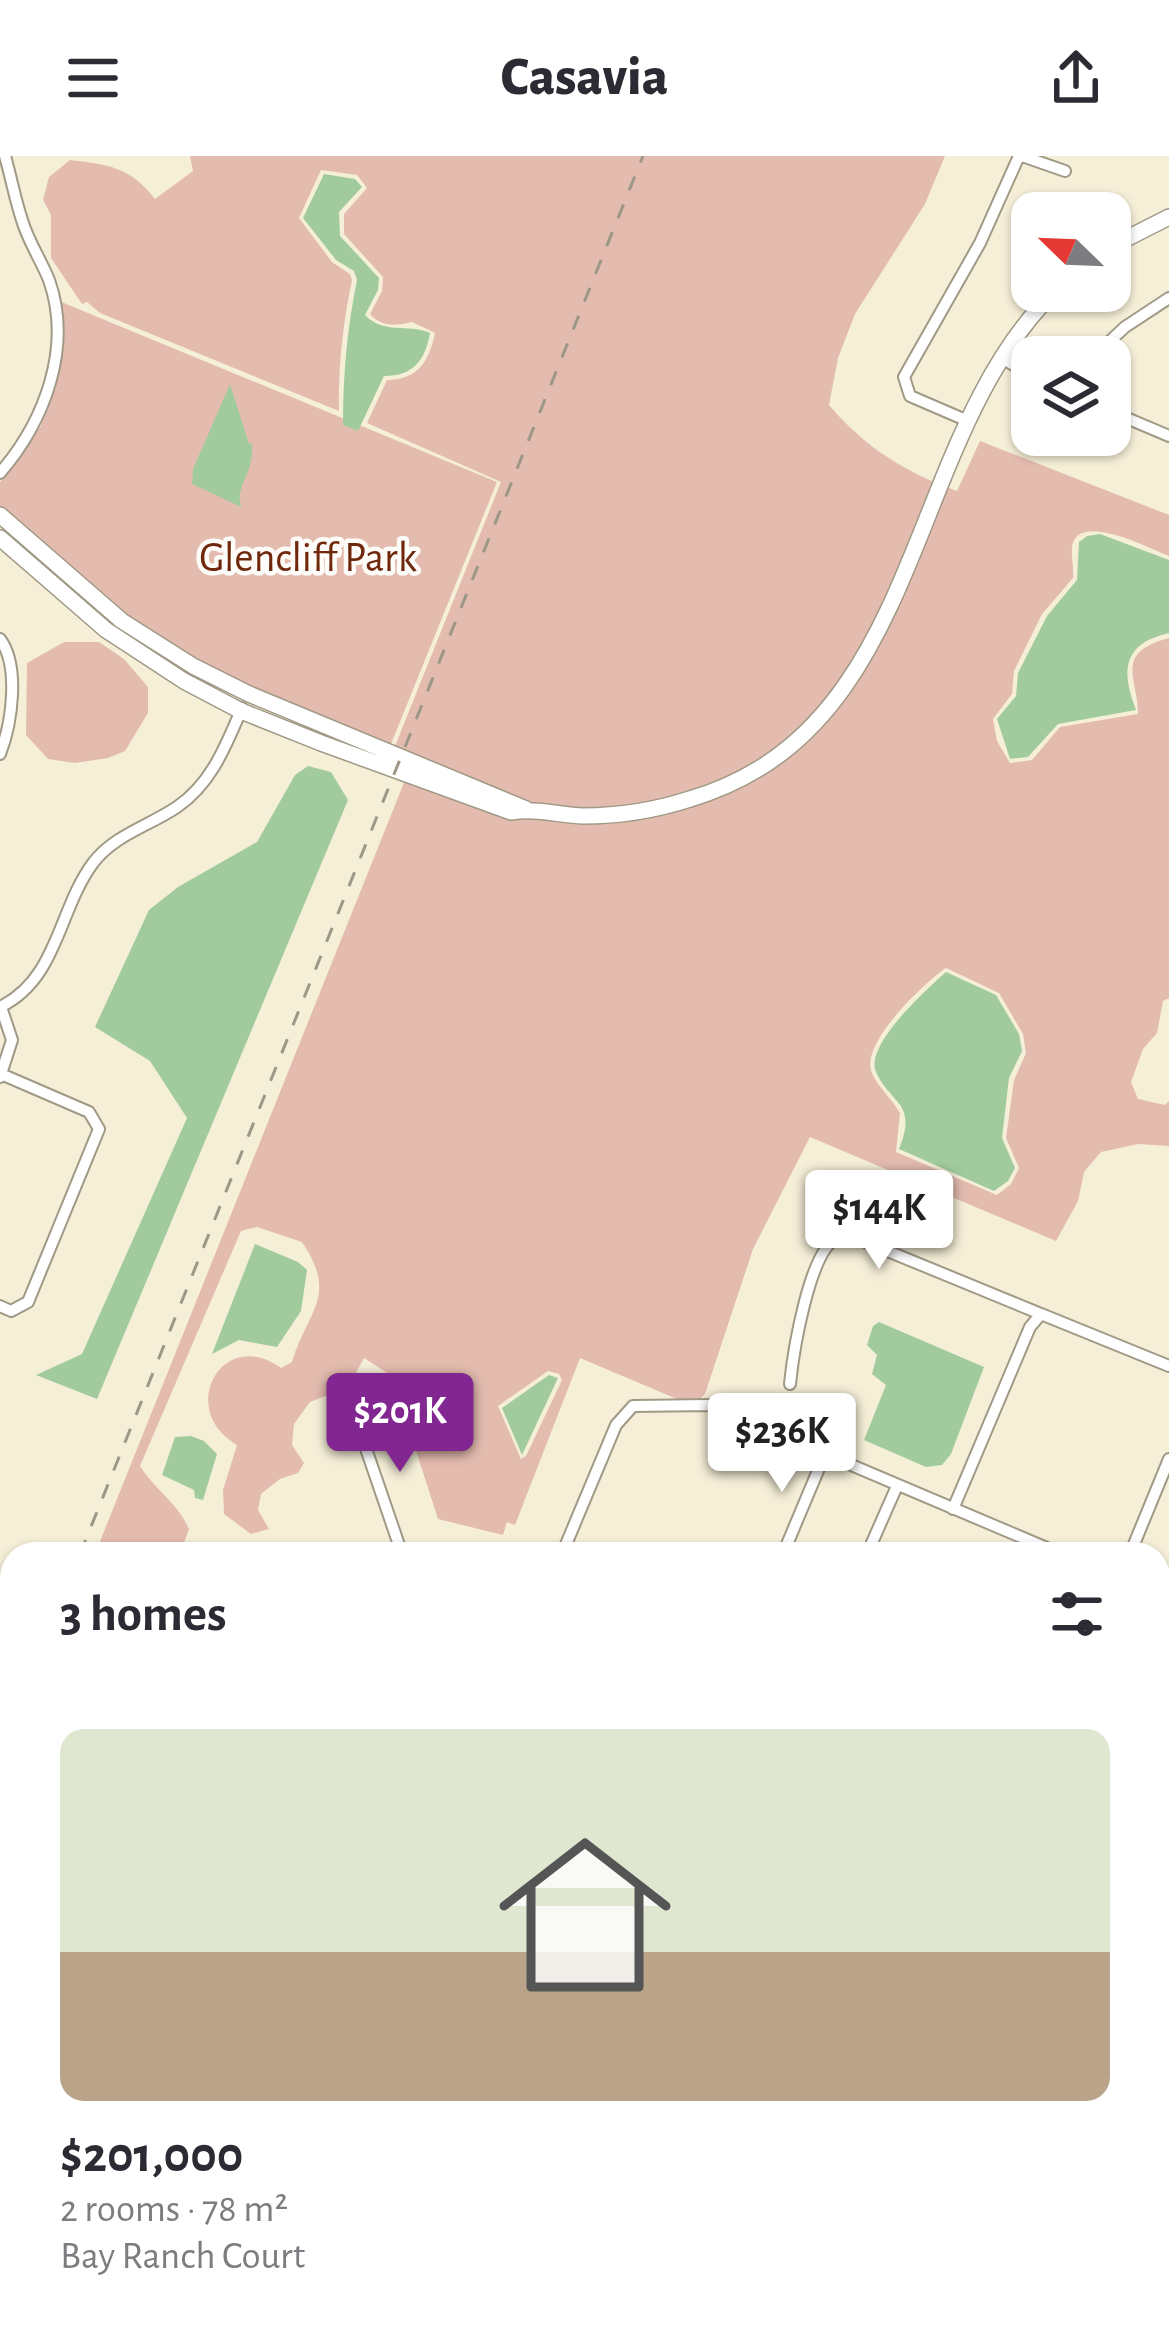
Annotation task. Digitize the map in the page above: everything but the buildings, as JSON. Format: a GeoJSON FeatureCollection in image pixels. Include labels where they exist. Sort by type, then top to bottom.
{"type":"FeatureCollection","features":[{"type":"Feature","properties":{"kind":"street"},"geometry":{"type":"LineString","coordinates":[[0,472],[25,442],[43,406],[56,346],[53,297],[22,223],[5,156]]}},
{"type":"Feature","properties":{"kind":"street"},"geometry":{"type":"LineString","coordinates":[[968,422],[910,396],[904,377],[980,243],[1020,156],[1065,171]]}},
{"type":"Feature","properties":{"kind":"street"},"geometry":{"type":"LineString","coordinates":[[1131,237],[1169,217]]}},
{"type":"Feature","properties":{"kind":"street"},"geometry":{"type":"LineString","coordinates":[[1115,336],[1169,298]]}},
{"type":"Feature","properties":{"kind":"street"},"geometry":{"type":"LineString","coordinates":[[0,519],[152,641],[249,694],[526,809],[615,814],[696,798],[760,767],[800,736],[848,686],[874,643],[1000,357],[1038,312]]}},
{"type":"Feature","properties":{"kind":"street"},"geometry":{"type":"LineString","coordinates":[[1000,357],[1011,364]]}},
{"type":"Feature","properties":{"kind":"street"},"geometry":{"type":"LineString","coordinates":[[1131,419],[1168,434]]}},
{"type":"Feature","properties":{"kind":"street"},"geometry":{"type":"LineString","coordinates":[[0,538],[115,637],[241,711],[472,801],[511,812],[526,809]]}},
{"type":"Feature","properties":{"kind":"street"},"geometry":{"type":"LineString","coordinates":[[0,639],[12,659],[7,736],[0,754]]}},
{"type":"Feature","properties":{"kind":"street"},"geometry":{"type":"LineString","coordinates":[[0,1306],[11,1311],[28,1302],[99,1130],[89,1112],[1,1076],[12,1040],[0,1007],[24,992],[39,975],[96,859],[119,839],[176,808],[202,785],[249,694]]}},
{"type":"Feature","properties":{"kind":"street"},"geometry":{"type":"LineString","coordinates":[[790,1384],[801,1310],[828,1246],[841,1237],[856,1238],[1169,1366]]}},
{"type":"Feature","properties":{"kind":"street"},"geometry":{"type":"LineString","coordinates":[[953,1509],[1030,1327],[1041,1314]]}},
{"type":"Feature","properties":{"kind":"street"},"geometry":{"type":"LineString","coordinates":[[567,1542],[616,1424],[633,1406],[710,1405],[1031,1542]]}},
{"type":"Feature","properties":{"kind":"street"},"geometry":{"type":"LineString","coordinates":[[346,1416],[361,1434],[394,1542]]}},
{"type":"Feature","properties":{"kind":"street"},"geometry":{"type":"LineString","coordinates":[[788,1542],[824,1454]]}},
{"type":"Feature","properties":{"kind":"street"},"geometry":{"type":"LineString","coordinates":[[1135,1542],[1169,1459]]}},
{"type":"Feature","properties":{"kind":"street"},"geometry":{"type":"LineString","coordinates":[[872,1542],[897,1486]]}},
{"type":"Feature","properties":{"kind":"green space"},"geometry":{"type":"Polygon","coordinates":[[[190,156],[945,156],[925,204],[855,314],[838,358],[829,405],[878,450],[936,483],[882,614],[829,700],[757,763],[694,793],[638,807],[586,811],[530,805],[393,751],[501,482],[367,423],[387,380],[414,373],[435,333],[412,322],[384,323],[370,314],[382,291],[383,277],[344,234],[344,214],[367,188],[357,175],[321,170],[299,218],[352,280],[339,411],[100,313],[87,302],[82,304],[51,258],[51,215],[43,200],[49,177],[70,160],[97,164],[128,174],[155,199],[193,171],[190,156]]]}},
{"type":"Feature","properties":{"kind":"green space","name":"Glencliff Park"},"geometry":{"type":"Polygon","coordinates":[[[59,301],[497,482],[389,749],[230,680],[122,616],[0,510],[0,482],[41,426],[56,387],[63,326],[59,301]]]}},
{"type":"Feature","properties":{"kind":"green space"},"geometry":{"type":"Polygon","coordinates":[[[980,441],[1169,515],[1169,556],[1115,535],[1086,532],[1076,537],[1073,578],[1042,614],[1014,671],[1012,694],[993,719],[997,741],[1010,763],[1032,760],[1060,727],[1138,714],[1135,659],[1152,644],[1169,638],[1169,998],[1163,1001],[1157,1033],[1143,1049],[1131,1082],[1138,1099],[1165,1105],[1169,1101],[1169,1146],[1138,1144],[1101,1152],[1084,1172],[1078,1201],[1056,1241],[810,1137],[753,1249],[705,1394],[684,1402],[580,1358],[515,1525],[507,1522],[503,1535],[438,1519],[409,1429],[406,1396],[395,1378],[364,1358],[348,1387],[310,1402],[294,1424],[292,1445],[304,1463],[298,1473],[280,1479],[261,1494],[258,1510],[269,1529],[251,1534],[224,1514],[223,1490],[237,1445],[219,1430],[210,1412],[214,1377],[225,1364],[241,1357],[260,1358],[281,1368],[292,1362],[319,1291],[313,1261],[302,1242],[257,1227],[241,1231],[140,1466],[179,1511],[189,1529],[184,1542],[100,1542],[405,780],[510,816],[698,802],[838,706],[872,656],[946,487],[957,491],[980,441]],[[946,968],[909,1000],[884,1031],[871,1061],[872,1073],[900,1113],[896,1152],[997,1195],[1011,1184],[1019,1168],[1006,1138],[1014,1080],[1026,1053],[1023,1034],[999,993],[946,968]],[[548,1371],[498,1406],[521,1459],[526,1456],[562,1380],[548,1371]]]}},
{"type":"Feature","properties":{"kind":"green space"},"geometry":{"type":"Polygon","coordinates":[[[64,642],[99,642],[124,659],[148,687],[148,713],[125,751],[75,763],[48,759],[26,735],[27,663],[64,642]]]}},
{"type":"Feature","properties":{"kind":"shaded area"},"geometry":{"type":"Polygon","coordinates":[[[324,174],[355,179],[362,187],[339,212],[340,236],[379,278],[365,315],[380,325],[430,333],[416,365],[384,376],[358,431],[343,425],[346,352],[357,280],[354,271],[336,260],[303,218],[324,174]]]}},
{"type":"Feature","properties":{"kind":"shaded area"},"geometry":{"type":"Polygon","coordinates":[[[230,384],[252,443],[241,507],[192,484],[193,469],[230,384]]]}},
{"type":"Feature","properties":{"kind":"shaded area"},"geometry":{"type":"Polygon","coordinates":[[[1100,534],[1169,560],[1169,633],[1142,644],[1129,661],[1128,683],[1136,710],[1058,724],[1028,757],[1010,759],[997,719],[1016,696],[1018,673],[1047,616],[1077,580],[1079,542],[1100,534]]]}},
{"type":"Feature","properties":{"kind":"shaded area"},"geometry":{"type":"Polygon","coordinates":[[[308,766],[331,772],[348,800],[97,1399],[36,1375],[82,1354],[187,1118],[150,1061],[95,1027],[149,910],[178,887],[257,842],[295,775],[308,766]]]}},
{"type":"Feature","properties":{"kind":"shaded area"},"geometry":{"type":"Polygon","coordinates":[[[946,972],[996,995],[1019,1034],[1022,1051],[1009,1078],[1002,1138],[1015,1168],[994,1191],[899,1149],[904,1113],[876,1072],[879,1047],[888,1033],[946,972]]]}},
{"type":"Feature","properties":{"kind":"shaded area"},"geometry":{"type":"Polygon","coordinates":[[[255,1244],[307,1270],[301,1311],[277,1347],[239,1340],[212,1354],[255,1244]]]}},
{"type":"Feature","properties":{"kind":"shaded area"},"geometry":{"type":"Polygon","coordinates":[[[879,1322],[984,1367],[951,1454],[942,1465],[926,1467],[864,1440],[886,1385],[872,1374],[877,1355],[867,1345],[879,1322]]]}},
{"type":"Feature","properties":{"kind":"shaded area"},"geometry":{"type":"Polygon","coordinates":[[[549,1375],[558,1378],[522,1455],[502,1408],[549,1375]]]}},
{"type":"Feature","properties":{"kind":"shaded area"},"geometry":{"type":"Polygon","coordinates":[[[191,1436],[217,1454],[203,1500],[195,1498],[194,1490],[162,1475],[175,1437],[191,1436]]]}},
{"type":"Feature","properties":{"kind":"railway"},"geometry":{"type":"LineString","coordinates":[[85,1542],[643,156]]}}]}
